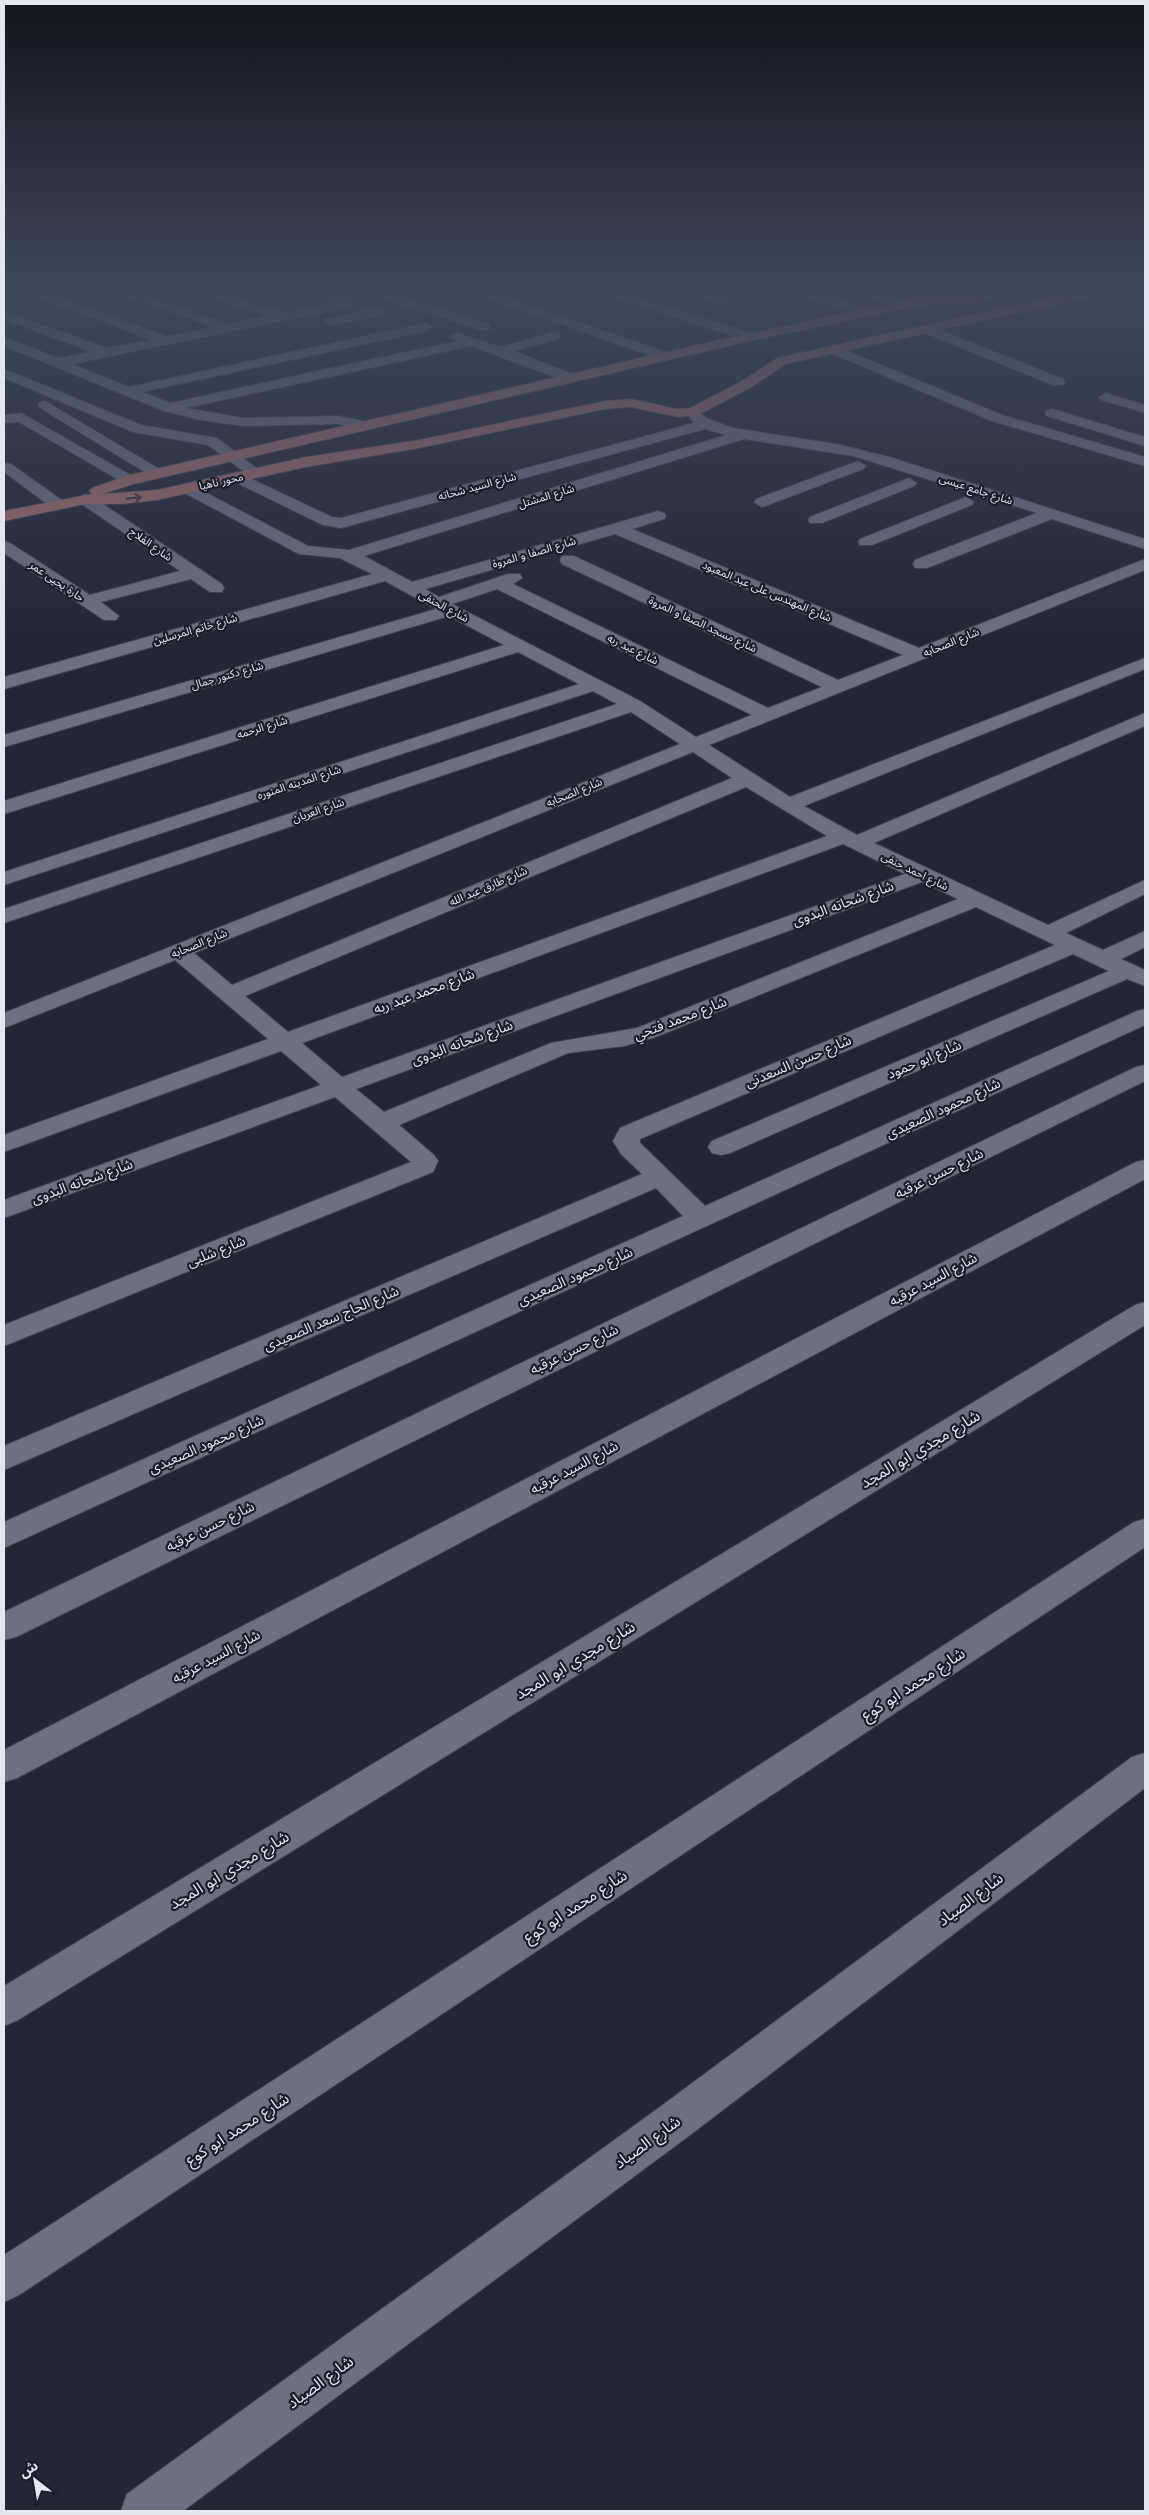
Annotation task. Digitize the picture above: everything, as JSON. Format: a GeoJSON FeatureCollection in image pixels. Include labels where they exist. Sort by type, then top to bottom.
{"type":"FeatureCollection","features":[{"type":"Feature","properties":{"kind":"main road","name":"محور ناهيا"},"geometry":{"type":"LineString","coordinates":[[86,498],[103,488],[129,480],[442,406]]}},
{"type":"Feature","properties":{"kind":"main road","name":"محور ناهيا"},"geometry":{"type":"LineString","coordinates":[[4,516],[86,498],[139,498],[323,458],[419,444],[598,406]]}},
{"type":"Feature","properties":{"kind":"main road","name":"محور ناهيا"},"geometry":{"type":"LineString","coordinates":[[646,406],[677,413],[693,412],[704,406]]}},
{"type":"Feature","properties":{"kind":"street"},"geometry":{"type":"LineString","coordinates":[[47,406],[156,474]]}},
{"type":"Feature","properties":{"kind":"street"},"geometry":{"type":"LineString","coordinates":[[84,406],[138,429],[212,441],[255,473]]}},
{"type":"Feature","properties":{"kind":"street"},"geometry":{"type":"LineString","coordinates":[[165,406],[214,419],[236,421],[323,419],[352,421],[363,425]]}},
{"type":"Feature","properties":{"kind":"street"},"geometry":{"type":"LineString","coordinates":[[169,408],[176,406]]}},
{"type":"Feature","properties":{"kind":"street"},"geometry":{"type":"LineString","coordinates":[[969,406],[997,418],[1145,462]]}},
{"type":"Feature","properties":{"kind":"street","name":"شارع جامع عيسى"},"geometry":{"type":"LineString","coordinates":[[693,412],[697,419],[707,424],[742,435],[851,450],[1145,544]]}},
{"type":"Feature","properties":{"kind":"street"},"geometry":{"type":"LineString","coordinates":[[1052,413],[1145,442]]}},
{"type":"Feature","properties":{"kind":"street"},"geometry":{"type":"LineString","coordinates":[[4,419],[21,417],[129,480]]}},
{"type":"Feature","properties":{"kind":"street","name":"شارع السيد شحاته"},"geometry":{"type":"LineString","coordinates":[[236,477],[334,523],[707,424]]}},
{"type":"Feature","properties":{"kind":"street","name":"شارع المشتل"},"geometry":{"type":"LineString","coordinates":[[350,556],[742,435]]}},
{"type":"Feature","properties":{"kind":"street"},"geometry":{"type":"LineString","coordinates":[[776,440],[983,508]]}},
{"type":"Feature","properties":{"kind":"street"},"geometry":{"type":"LineString","coordinates":[[762,502],[858,466]]}},
{"type":"Feature","properties":{"kind":"street"},"geometry":{"type":"LineString","coordinates":[[6,467],[57,504]]}},
{"type":"Feature","properties":{"kind":"street"},"geometry":{"type":"LineString","coordinates":[[816,520],[909,483]]}},
{"type":"Feature","properties":{"kind":"street","name":"شارع الحنفى"},"geometry":{"type":"LineString","coordinates":[[186,488],[305,551],[350,556],[633,705],[696,744]]}},
{"type":"Feature","properties":{"kind":"street","name":"شارع الفلاح"},"geometry":{"type":"LineString","coordinates":[[86,498],[216,588]]}},
{"type":"Feature","properties":{"kind":"street"},"geometry":{"type":"LineString","coordinates":[[866,542],[966,502]]}},
{"type":"Feature","properties":{"kind":"street"},"geometry":{"type":"LineString","coordinates":[[396,508],[437,530]]}},
{"type":"Feature","properties":{"kind":"street"},"geometry":{"type":"LineString","coordinates":[[1001,513],[1028,522]]}},
{"type":"Feature","properties":{"kind":"street"},"geometry":{"type":"LineString","coordinates":[[921,564],[1052,513]]}},
{"type":"Feature","properties":{"kind":"street","name":"شارع الصفا و المروة"},"geometry":{"type":"LineString","coordinates":[[411,588],[658,516]]}},
{"type":"Feature","properties":{"kind":"street","name":"شارع المهندس على عبد المعبود"},"geometry":{"type":"LineString","coordinates":[[616,528],[919,655]]}},
{"type":"Feature","properties":{"kind":"street","name":"حارة يحيى عمر"},"geometry":{"type":"LineString","coordinates":[[4,546],[110,616]]}},
{"type":"Feature","properties":{"kind":"street"},"geometry":{"type":"LineString","coordinates":[[551,566],[589,553]]}},
{"type":"Feature","properties":{"kind":"street","name":"شارع مسجد الصفا و المروة"},"geometry":{"type":"LineString","coordinates":[[568,560],[838,687]]}},
{"type":"Feature","properties":{"kind":"street","name":"شارع الصحابه"},"geometry":{"type":"LineString","coordinates":[[4,1021],[1145,564]]}},
{"type":"Feature","properties":{"kind":"street","name":"شارع دكتور جمال"},"geometry":{"type":"LineString","coordinates":[[4,740],[444,607],[498,583],[533,572]]}},
{"type":"Feature","properties":{"kind":"street"},"geometry":{"type":"LineString","coordinates":[[87,601],[193,573]]}},
{"type":"Feature","properties":{"kind":"street","name":"شارع خاتم المرسلين"},"geometry":{"type":"LineString","coordinates":[[4,683],[386,575]]}},
{"type":"Feature","properties":{"kind":"street","name":"شارع عبد ربه"},"geometry":{"type":"LineString","coordinates":[[498,583],[768,715]]}},
{"type":"Feature","properties":{"kind":"street","name":"شارع الرحمه"},"geometry":{"type":"LineString","coordinates":[[4,808],[520,646]]}},
{"type":"Feature","properties":{"kind":"street"},"geometry":{"type":"LineString","coordinates":[[788,806],[1145,662]]}},
{"type":"Feature","properties":{"kind":"street","name":"شارع المدينه المنوره"},"geometry":{"type":"LineString","coordinates":[[4,879],[594,685]]}},
{"type":"Feature","properties":{"kind":"street","name":"شارع العريان"},"geometry":{"type":"LineString","coordinates":[[13,913],[633,705]]}},
{"type":"Feature","properties":{"kind":"street","name":"شارع محمد عبد ربه"},"geometry":{"type":"LineString","coordinates":[[4,1144],[850,840],[1145,719]]}},
{"type":"Feature","properties":{"kind":"street","name":"شارع احمد حنفى"},"geometry":{"type":"LineString","coordinates":[[696,744],[788,806],[850,840],[1136,975]]}},
{"type":"Feature","properties":{"kind":"street","name":"شارع طارق عبد الله"},"geometry":{"type":"LineString","coordinates":[[229,994],[747,779]]}},
{"type":"Feature","properties":{"kind":"street","name":"شارع شحاته البدوى"},"geometry":{"type":"LineString","coordinates":[[4,1209],[921,875]]}},
{"type":"Feature","properties":{"kind":"street"},"geometry":{"type":"LineString","coordinates":[[1048,933],[1145,886]]}},
{"type":"Feature","properties":{"kind":"street"},"geometry":{"type":"LineString","coordinates":[[4,890],[13,913]]}},
{"type":"Feature","properties":{"kind":"street","name":"شارع محمد فتحي"},"geometry":{"type":"LineString","coordinates":[[381,1123],[560,1048],[573,1044],[624,1039],[645,1033],[975,900]]}},
{"type":"Feature","properties":{"kind":"street"},"geometry":{"type":"LineString","coordinates":[[1103,959],[1145,938]]}},
{"type":"Feature","properties":{"kind":"street","name":"شارع حسن السعدنى"},"geometry":{"type":"LineString","coordinates":[[701,1218],[627,1145],[627,1137],[633,1131],[1075,945]]}},
{"type":"Feature","properties":{"kind":"street"},"geometry":{"type":"LineString","coordinates":[[178,951],[381,1123]]}},
{"type":"Feature","properties":{"kind":"street","name":"شارع ابو حمود"},"geometry":{"type":"LineString","coordinates":[[721,1147],[1136,975]]}},
{"type":"Feature","properties":{"kind":"street","name":"شارع محمود الصعيدى"},"geometry":{"type":"LineString","coordinates":[[4,1536],[1145,1016]]}},
{"type":"Feature","properties":{"kind":"street","name":"شارع حسن عرقبه"},"geometry":{"type":"LineString","coordinates":[[4,1627],[1145,1072]]}},
{"type":"Feature","properties":{"kind":"street","name":"شارع شلبى"},"geometry":{"type":"LineString","coordinates":[[4,1336],[422,1168],[425,1164],[424,1159],[381,1123]]}},
{"type":"Feature","properties":{"kind":"street","name":"شارع السيد عرقبه"},"geometry":{"type":"LineString","coordinates":[[4,1767],[1145,1168]]}},
{"type":"Feature","properties":{"kind":"street","name":"شارع الحاج سعد الصعيدى"},"geometry":{"type":"LineString","coordinates":[[4,1459],[659,1177]]}},
{"type":"Feature","properties":{"kind":"street","name":"شارع مجدي ابو المجد"},"geometry":{"type":"LineString","coordinates":[[4,2008],[1145,1312]]}},
{"type":"Feature","properties":{"kind":"street","name":"شارع محمد ابو كوع"},"geometry":{"type":"LineString","coordinates":[[4,2280],[1145,1531]]}},
{"type":"Feature","properties":{"kind":"street","name":"شارع الصياد"},"geometry":{"type":"LineString","coordinates":[[144,2511],[679,2118],[1145,1768]]}}]}
